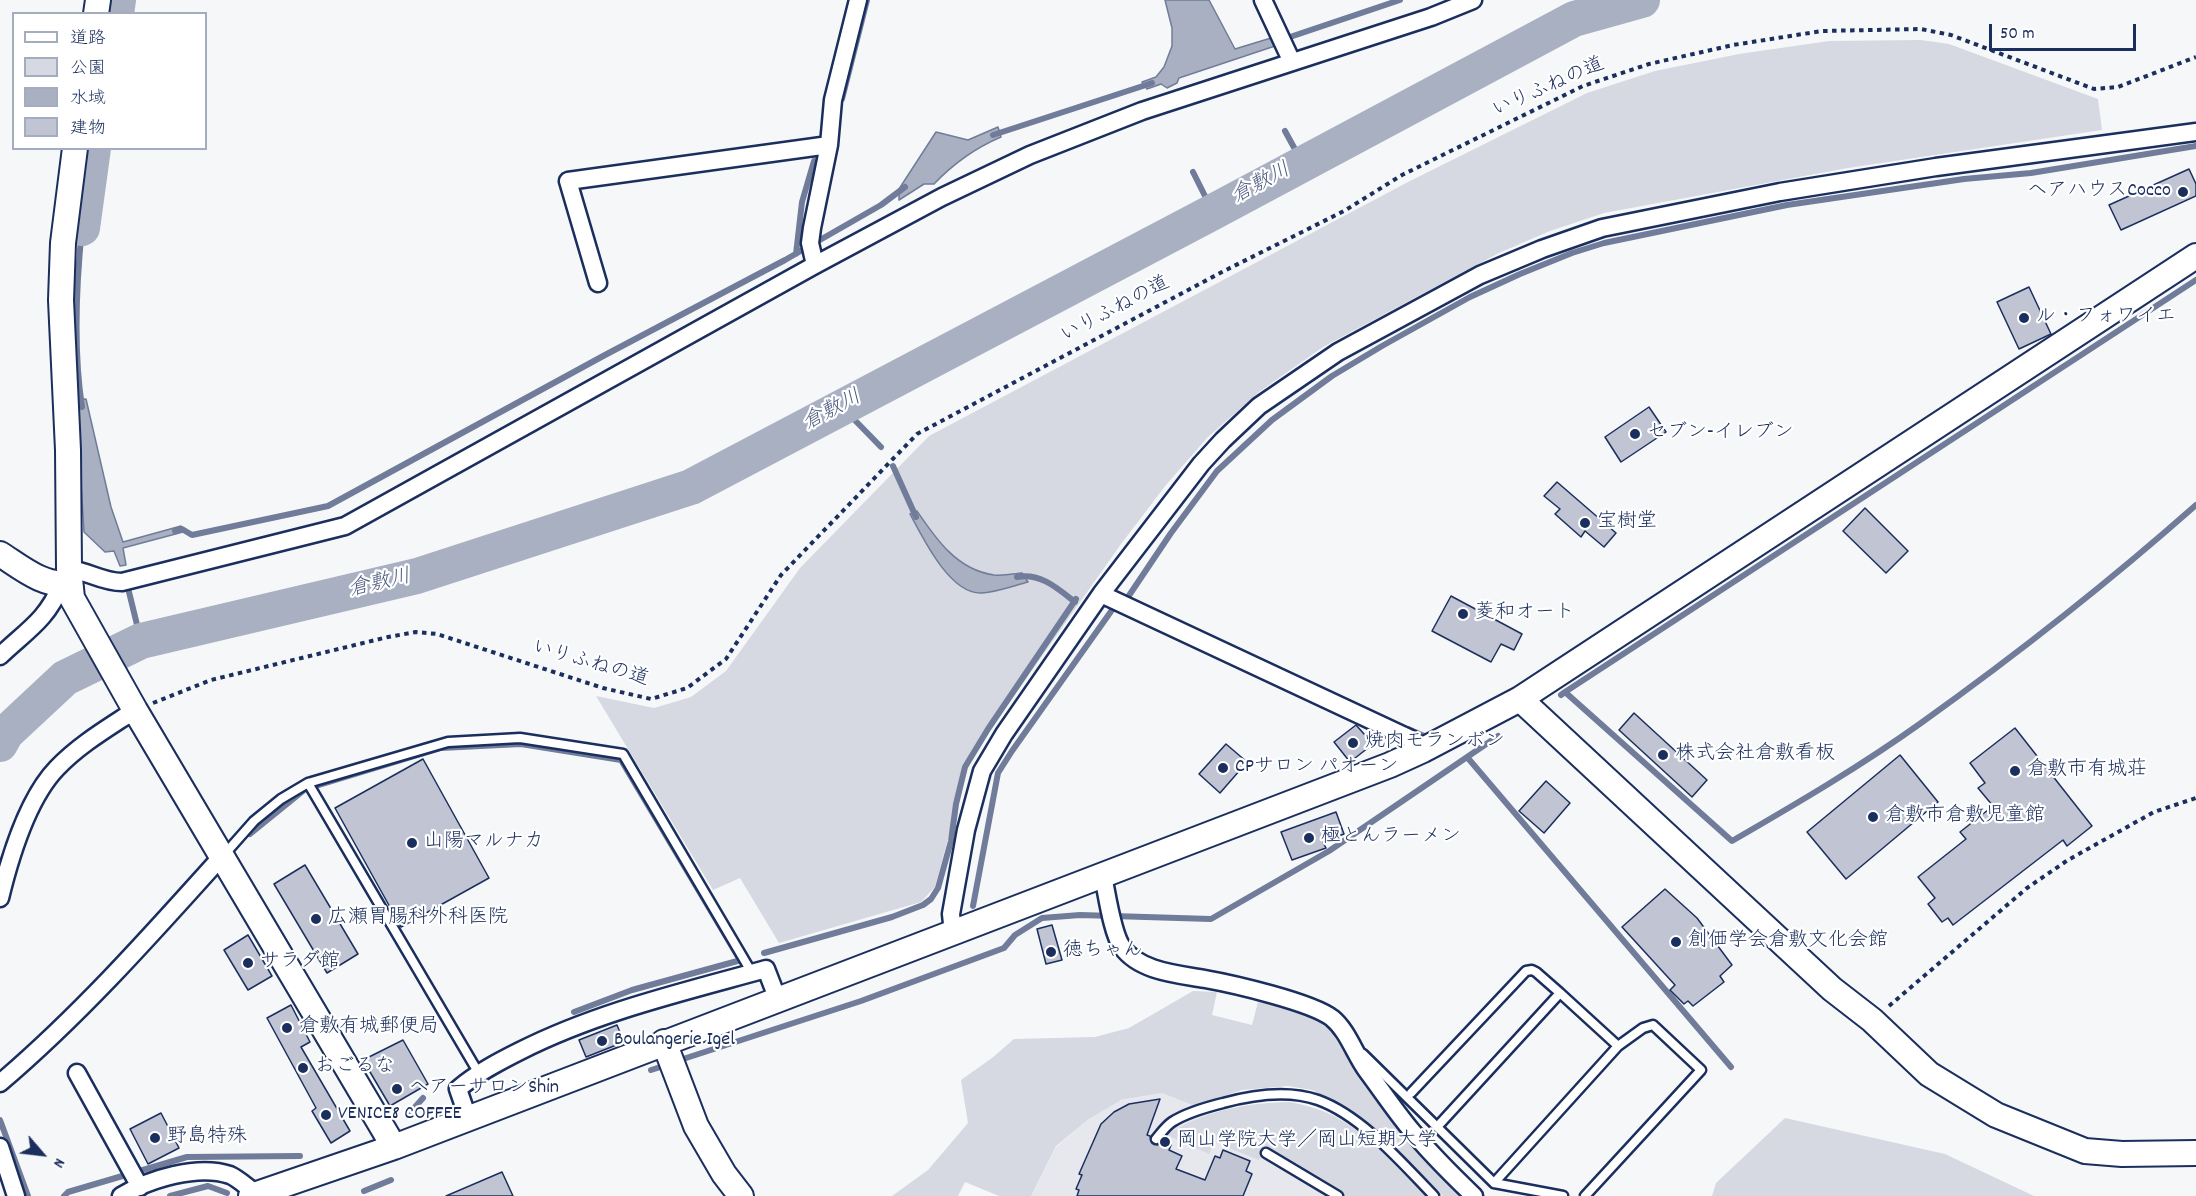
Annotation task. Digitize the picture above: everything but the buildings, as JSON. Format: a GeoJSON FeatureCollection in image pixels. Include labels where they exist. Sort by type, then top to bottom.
{"type":"FeatureCollection","features":[{"type":"Feature","properties":{"kind":"street"},"geometry":{"type":"LineString","coordinates":[[812,254],[829,145],[833,100],[858,0]]}},
{"type":"Feature","properties":{"kind":"street"},"geometry":{"type":"LineString","coordinates":[[1263,0],[1292,62]]}},
{"type":"Feature","properties":{"kind":"street"},"geometry":{"type":"LineString","coordinates":[[1425,0],[1431,16]]}},
{"type":"Feature","properties":{"kind":"street"},"geometry":{"type":"LineString","coordinates":[[0,656],[42,619],[80,570],[102,580],[122,582],[345,526],[812,254],[942,197],[1030,154],[1142,111],[1431,16],[1473,0]]}},
{"type":"Feature","properties":{"kind":"street"},"geometry":{"type":"LineString","coordinates":[[953,933],[951,914],[966,830],[982,771],[1004,734],[1201,464],[1259,406],[1338,352],[1480,275],[1531,253],[1602,228],[1780,192],[1936,167],[2196,132]]}},
{"type":"Feature","properties":{"kind":"street"},"geometry":{"type":"LineString","coordinates":[[598,283],[568,181],[829,145]]}},
{"type":"Feature","properties":{"kind":"street"},"geometry":{"type":"LineString","coordinates":[[75,150],[63,243],[61,300],[68,450],[69,585],[133,706],[394,1147]]}},
{"type":"Feature","properties":{"kind":"street"},"geometry":{"type":"LineString","coordinates":[[134,1177],[212,1170],[232,1176],[254,1195],[394,1147],[468,1118],[671,1057],[778,1000],[1103,876],[1423,750],[1520,699],[2196,256]]}},
{"type":"Feature","properties":{"kind":"street"},"geometry":{"type":"LineString","coordinates":[[0,554],[39,578],[69,585]]}},
{"type":"Feature","properties":{"kind":"street"},"geometry":{"type":"LineString","coordinates":[[1105,597],[1411,739],[1423,750]]}},
{"type":"Feature","properties":{"kind":"street"},"geometry":{"type":"LineString","coordinates":[[1520,699],[1832,989],[1872,1020],[1929,1074],[1996,1115],[2085,1151],[2122,1154],[2196,1153]]}},
{"type":"Feature","properties":{"kind":"street"},"geometry":{"type":"LineString","coordinates":[[0,898],[35,796],[56,769],[133,706]]}},
{"type":"Feature","properties":{"kind":"street"},"geometry":{"type":"LineString","coordinates":[[0,1083],[32,1056],[107,983],[222,856]]}},
{"type":"Feature","properties":{"kind":"street"},"geometry":{"type":"LineString","coordinates":[[1103,876],[1122,946],[1144,965],[1190,978],[1204,979],[1264,993],[1311,1008],[1332,1018],[1349,1039],[1363,1066],[1411,1130],[1474,1196]]}},
{"type":"Feature","properties":{"kind":"street"},"geometry":{"type":"LineString","coordinates":[[468,1118],[458,1089],[478,1072],[546,1038],[582,1024],[622,1010],[766,969],[778,1000]]}},
{"type":"Feature","properties":{"kind":"street"},"geometry":{"type":"LineString","coordinates":[[671,1057],[696,1126],[724,1174],[741,1196]]}},
{"type":"Feature","properties":{"kind":"street"},"geometry":{"type":"LineString","coordinates":[[77,1073],[134,1177]]}},
{"type":"Feature","properties":{"kind":"street"},"geometry":{"type":"LineString","coordinates":[[0,1147],[16,1196]]}},
{"type":"Feature","properties":{"kind":"street"},"geometry":{"type":"LineString","coordinates":[[121,1196],[134,1177]]}},
{"type":"Feature","properties":{"kind":"lane"},"geometry":{"type":"LineString","coordinates":[[222,856],[254,821],[281,799],[308,783],[448,742],[520,738],[622,754],[752,973]]}},
{"type":"Feature","properties":{"kind":"lane"},"geometry":{"type":"LineString","coordinates":[[308,783],[478,1072]]}},
{"type":"Feature","properties":{"kind":"lane"},"geometry":{"type":"LineString","coordinates":[[1410,1093],[1526,971],[1536,972],[1618,1046]]}},
{"type":"Feature","properties":{"kind":"lane"},"geometry":{"type":"LineString","coordinates":[[1437,1127],[1560,993]]}},
{"type":"Feature","properties":{"kind":"lane"},"geometry":{"type":"LineString","coordinates":[[1494,1183],[1618,1046],[1643,1028],[1653,1025],[1701,1070],[1586,1196]]}},
{"type":"Feature","properties":{"kind":"lane"},"geometry":{"type":"LineString","coordinates":[[1349,1039],[1494,1183],[1563,1196]]}},
{"type":"Feature","properties":{"kind":"lane"},"geometry":{"type":"LineString","coordinates":[[1156,1139],[1172,1122],[1204,1108],[1242,1098],[1287,1094],[1318,1100],[1352,1119],[1391,1153],[1434,1196]]}},
{"type":"Feature","properties":{"kind":"lane"},"geometry":{"type":"LineString","coordinates":[[1266,1153],[1338,1196]]}},
{"type":"Feature","properties":{"kind":"path","name":"いりふねの道"},"geometry":{"type":"LineString","coordinates":[[133,706],[211,680],[416,632],[437,634],[603,688],[651,699],[687,688],[726,658],[782,575],[917,434],[1212,277],[1344,211],[1402,176],[1583,86],[1649,64],[1733,45],[1822,31],[1922,29],[1951,34],[2094,89],[2118,87],[2196,57]]}},
{"type":"Feature","properties":{"kind":"path"},"geometry":{"type":"LineString","coordinates":[[1872,1020],[2027,888],[2068,860],[2154,812],[2196,798]]}},
{"type":"Feature","properties":{"kind":"shaded area","name":"岡山学院大学／岡山短期大学"},"geometry":{"type":"Polygon","coordinates":[[[1162,1093],[1271,1139],[1346,1196],[1031,1196],[1056,1147],[1089,1119],[1118,1101],[1162,1093]]]}},
{"type":"Feature","properties":{"kind":"green space"},"geometry":{"type":"Polygon","coordinates":[[[1921,40],[1949,44],[2098,99],[2102,130],[1848,168],[1604,213],[1550,231],[1499,253],[1323,347],[1259,392],[1208,437],[1166,485],[1121,544],[985,737],[967,767],[935,887],[921,902],[779,943],[740,878],[713,890],[596,696],[654,708],[691,697],[726,671],[800,568],[929,436],[1408,182],[1587,93],[1655,71],[1739,54],[1829,41],[1921,40]]]}},
{"type":"Feature","properties":{"kind":"green space"},"geometry":{"type":"Polygon","coordinates":[[[1193,991],[1217,992],[1212,1015],[1252,1025],[1258,1002],[1288,1008],[1326,1020],[1342,1041],[1376,1101],[1463,1196],[1443,1196],[1360,1117],[1312,1090],[1288,1086],[1242,1090],[1194,1106],[1162,1093],[1121,1100],[1089,1119],[1056,1146],[1031,1196],[999,1196],[965,1182],[958,1196],[892,1196],[928,1170],[968,1123],[961,1080],[1014,1039],[1095,1037],[1129,1028],[1193,991]]]}},
{"type":"Feature","properties":{"kind":"green space"},"geometry":{"type":"Polygon","coordinates":[[[1290,1102],[1323,1111],[1346,1123],[1382,1152],[1425,1196],[1346,1196],[1267,1146],[1259,1160],[1214,1142],[1209,1154],[1167,1135],[1181,1126],[1211,1114],[1242,1106],[1290,1102]]]}},
{"type":"Feature","properties":{"kind":"green space"},"geometry":{"type":"Polygon","coordinates":[[[1785,1118],[1945,1154],[2034,1196],[1712,1196],[1716,1183],[1785,1118]]]}},
{"type":"Feature","properties":{"kind":"water"},"geometry":{"type":"Polygon","coordinates":[[[1165,0],[1209,0],[1235,49],[1271,38],[1275,46],[1179,78],[1177,83],[1167,88],[1161,84],[1147,89],[1142,82],[1156,77],[1164,67],[1172,46],[1172,28],[1165,0]]]}},
{"type":"Feature","properties":{"kind":"water"},"geometry":{"type":"Polygon","coordinates":[[[998,127],[1001,137],[965,157],[934,184],[924,184],[899,200],[899,189],[936,132],[968,140],[998,127]]]}},
{"type":"Feature","properties":{"kind":"water"},"geometry":{"type":"Polygon","coordinates":[[[86,399],[111,507],[123,542],[181,526],[183,532],[123,548],[126,565],[120,566],[114,551],[105,552],[84,532],[76,400],[86,399]]]}},
{"type":"Feature","properties":{"kind":"water"},"geometry":{"type":"Polygon","coordinates":[[[917,511],[940,542],[958,560],[981,572],[994,575],[1022,573],[1028,582],[982,593],[970,591],[959,585],[939,563],[922,537],[910,514],[917,511]]]}},
{"type":"Feature","properties":{"kind":"waterway"},"geometry":{"type":"LineString","coordinates":[[116,12],[118,0]]}},
{"type":"Feature","properties":{"kind":"waterway"},"geometry":{"type":"LineString","coordinates":[[842,99],[867,0]]}},
{"type":"Feature","properties":{"kind":"waterway"},"geometry":{"type":"LineString","coordinates":[[1284,39],[1400,0]]}},
{"type":"Feature","properties":{"kind":"waterway","name":"倉敷川"},"geometry":{"type":"LineString","coordinates":[[0,744],[6,733],[65,678],[141,641],[417,576],[691,487],[1574,19],[1642,0]]}},
{"type":"Feature","properties":{"kind":"waterway"},"geometry":{"type":"LineString","coordinates":[[993,135],[1152,83]]}},
{"type":"Feature","properties":{"kind":"waterway"},"geometry":{"type":"LineString","coordinates":[[1285,131],[1303,164]]}},
{"type":"Feature","properties":{"kind":"waterway"},"geometry":{"type":"LineString","coordinates":[[973,906],[998,773],[1012,751],[1112,610],[1126,600],[1171,533],[1217,471],[1272,420],[1332,376],[1470,297],[1572,253],[1604,243],[1787,205],[1964,179],[2031,173],[2196,146]]}},
{"type":"Feature","properties":{"kind":"waterway"},"geometry":{"type":"LineString","coordinates":[[82,228],[93,150]]}},
{"type":"Feature","properties":{"kind":"waterway"},"geometry":{"type":"LineString","coordinates":[[796,254],[802,202],[814,161]]}},
{"type":"Feature","properties":{"kind":"waterway"},"geometry":{"type":"LineString","coordinates":[[1193,172],[1213,212]]}},
{"type":"Feature","properties":{"kind":"waterway"},"geometry":{"type":"LineString","coordinates":[[175,531],[182,529],[192,535],[328,506],[785,260],[881,205],[905,187]]}},
{"type":"Feature","properties":{"kind":"waterway"},"geometry":{"type":"LineString","coordinates":[[82,228],[76,318],[77,362],[82,407]]}},
{"type":"Feature","properties":{"kind":"waterway"},"geometry":{"type":"LineString","coordinates":[[1565,692],[2196,280]]}},
{"type":"Feature","properties":{"kind":"waterway"},"geometry":{"type":"LineString","coordinates":[[843,408],[881,447]]}},
{"type":"Feature","properties":{"kind":"waterway"},"geometry":{"type":"LineString","coordinates":[[893,466],[916,517]]}},
{"type":"Feature","properties":{"kind":"waterway"},"geometry":{"type":"LineString","coordinates":[[1561,695],[1565,692],[1732,841],[1804,799],[1921,723],[2062,617],[2196,505]]}},
{"type":"Feature","properties":{"kind":"waterway"},"geometry":{"type":"LineString","coordinates":[[1017,577],[1041,579],[1075,602]]}},
{"type":"Feature","properties":{"kind":"waterway"},"geometry":{"type":"LineString","coordinates":[[129,592],[141,641]]}},
{"type":"Feature","properties":{"kind":"waterway"},"geometry":{"type":"LineString","coordinates":[[764,953],[892,917],[923,905],[931,899],[938,888],[951,841],[956,804],[965,767],[1076,599]]}},
{"type":"Feature","properties":{"kind":"waterway"},"geometry":{"type":"LineString","coordinates":[[1408,729],[1424,736]]}},
{"type":"Feature","properties":{"kind":"waterway"},"geometry":{"type":"LineString","coordinates":[[677,1061],[861,1001],[1004,948],[1015,935],[1042,918],[1080,915],[1211,919],[1329,851],[1498,736]]}},
{"type":"Feature","properties":{"kind":"waterway"},"geometry":{"type":"LineString","coordinates":[[319,785],[441,748],[521,744],[621,760],[740,960]]}},
{"type":"Feature","properties":{"kind":"waterway"},"geometry":{"type":"LineString","coordinates":[[1467,757],[1731,1067]]}},
{"type":"Feature","properties":{"kind":"waterway"},"geometry":{"type":"LineString","coordinates":[[250,834],[303,791]]}},
{"type":"Feature","properties":{"kind":"waterway"},"geometry":{"type":"LineString","coordinates":[[574,1012],[632,990],[741,960]]}},
{"type":"Feature","properties":{"kind":"waterway"},"geometry":{"type":"LineString","coordinates":[[651,1070],[667,1065]]}},
{"type":"Feature","properties":{"kind":"waterway"},"geometry":{"type":"LineString","coordinates":[[407,1116],[423,1098]]}},
{"type":"Feature","properties":{"kind":"waterway"},"geometry":{"type":"LineString","coordinates":[[0,1120],[28,1196]]}},
{"type":"Feature","properties":{"kind":"waterway"},"geometry":{"type":"LineString","coordinates":[[64,1196],[68,1192],[187,1157],[300,1156]]}},
{"type":"Feature","properties":{"kind":"waterway"},"geometry":{"type":"LineString","coordinates":[[364,1191],[391,1180]]}},
{"type":"Feature","properties":{"kind":"waterway"},"geometry":{"type":"LineString","coordinates":[[170,1196],[208,1186],[227,1193]]}},
{"type":"Feature","properties":{"kind":"place","name":"ヘアハウスCocco"},"geometry":{"type":"Point","coordinates":[2183,192]}},
{"type":"Feature","properties":{"kind":"place","name":"ル・フォワイエ"},"geometry":{"type":"Point","coordinates":[2024,318]}},
{"type":"Feature","properties":{"kind":"place","name":"セブン-イレブン"},"geometry":{"type":"Point","coordinates":[1635,434]}},
{"type":"Feature","properties":{"kind":"place","name":"宝樹堂"},"geometry":{"type":"Point","coordinates":[1585,523]}},
{"type":"Feature","properties":{"kind":"place","name":"菱和オート"},"geometry":{"type":"Point","coordinates":[1463,614]}},
{"type":"Feature","properties":{"kind":"place","name":"焼肉モランボン"},"geometry":{"type":"Point","coordinates":[1353,743]}},
{"type":"Feature","properties":{"kind":"place","name":"株式会社倉敷看板"},"geometry":{"type":"Point","coordinates":[1663,755]}},
{"type":"Feature","properties":{"kind":"place","name":"CPサロン パオーン"},"geometry":{"type":"Point","coordinates":[1223,768]}},
{"type":"Feature","properties":{"kind":"place","name":"倉敷市有城荘"},"geometry":{"type":"Point","coordinates":[2015,771]}},
{"type":"Feature","properties":{"kind":"place","name":"倉敷市倉敷児童館"},"geometry":{"type":"Point","coordinates":[1873,817]}},
{"type":"Feature","properties":{"kind":"place","name":"極とんラーメン"},"geometry":{"type":"Point","coordinates":[1309,838]}},
{"type":"Feature","properties":{"kind":"place","name":"山陽マルナカ"},"geometry":{"type":"Point","coordinates":[412,843]}},
{"type":"Feature","properties":{"kind":"place","name":"広瀬胃腸科外科医院"},"geometry":{"type":"Point","coordinates":[316,919]}},
{"type":"Feature","properties":{"kind":"place","name":"創価学会倉敷文化会館"},"geometry":{"type":"Point","coordinates":[1676,942]}},
{"type":"Feature","properties":{"kind":"place","name":"徳ちゃん"},"geometry":{"type":"Point","coordinates":[1051,952]}},
{"type":"Feature","properties":{"kind":"place","name":"サラダ館"},"geometry":{"type":"Point","coordinates":[248,963]}},
{"type":"Feature","properties":{"kind":"place","name":"倉敷有城郵便局"},"geometry":{"type":"Point","coordinates":[287,1028]}},
{"type":"Feature","properties":{"kind":"place","name":"Boulangerie Igel"},"geometry":{"type":"Point","coordinates":[602,1041]}},
{"type":"Feature","properties":{"kind":"place","name":"おごるな"},"geometry":{"type":"Point","coordinates":[303,1068]}},
{"type":"Feature","properties":{"kind":"place","name":"ヘアーサロンShin"},"geometry":{"type":"Point","coordinates":[397,1089]}},
{"type":"Feature","properties":{"kind":"place","name":"VENICE8 COFFEE"},"geometry":{"type":"Point","coordinates":[326,1115]}},
{"type":"Feature","properties":{"kind":"place","name":"野島特殊"},"geometry":{"type":"Point","coordinates":[155,1138]}},
{"type":"Feature","properties":{"kind":"place","name":"岡山学院大学／岡山短期大学"},"geometry":{"type":"Point","coordinates":[1165,1142]}}]}
